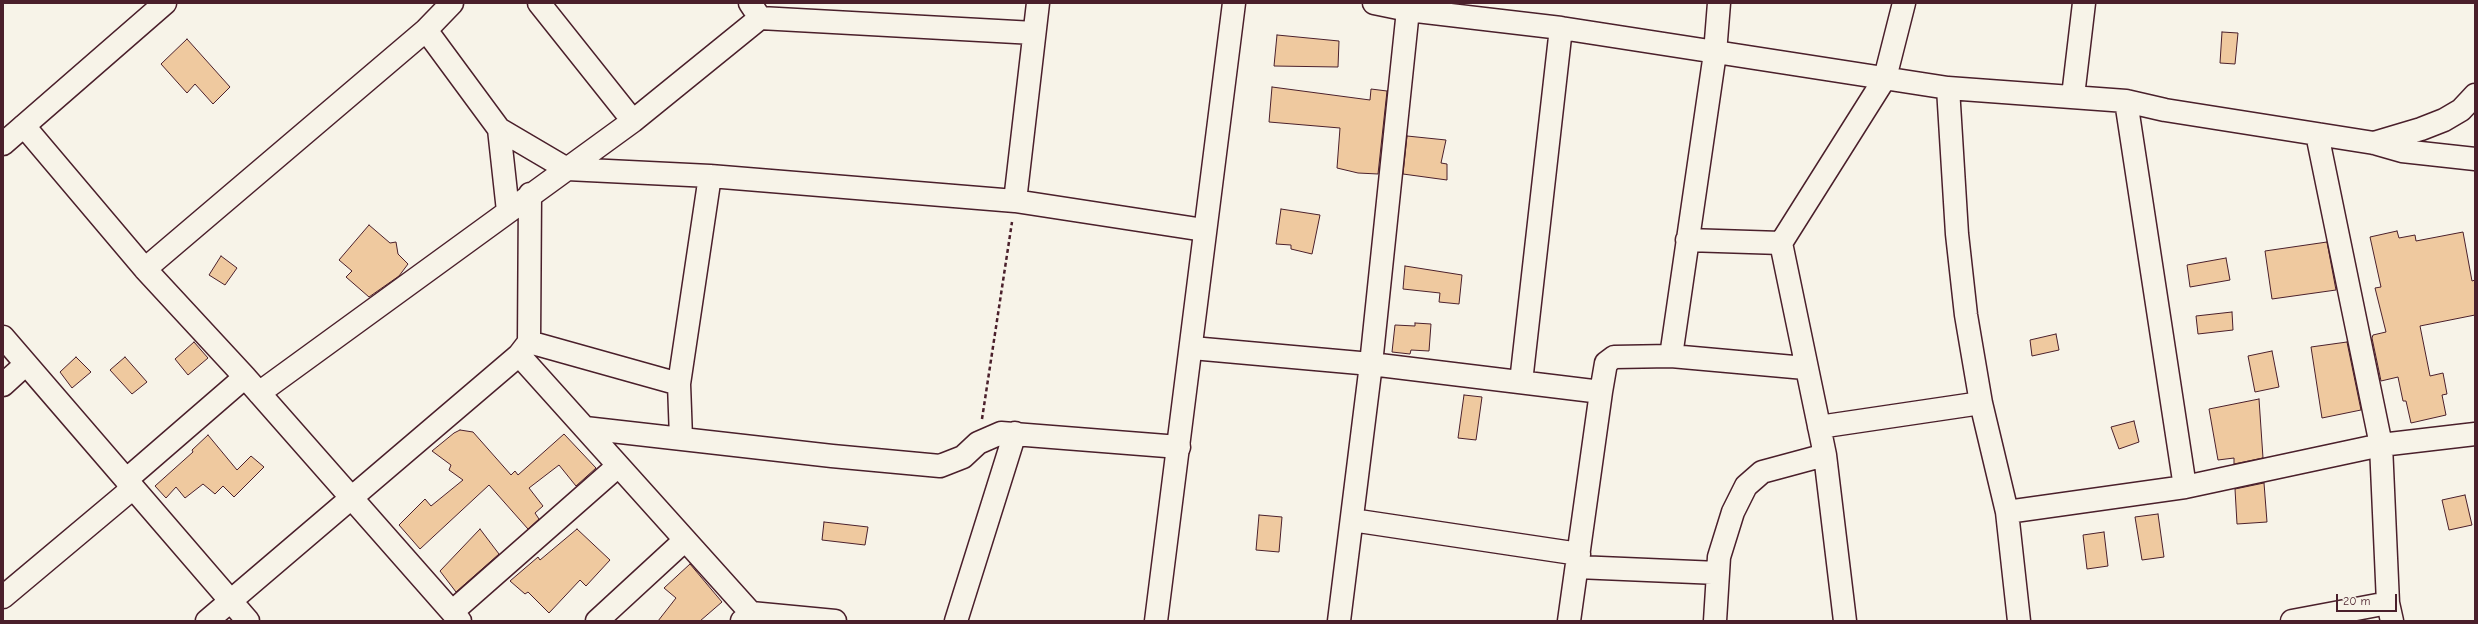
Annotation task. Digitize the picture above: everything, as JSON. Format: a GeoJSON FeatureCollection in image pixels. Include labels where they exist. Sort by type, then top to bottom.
{"type":"FeatureCollection","features":[{"type":"Feature","properties":{"kind":"street"},"geometry":{"type":"LineString","coordinates":[[3,144],[165,3]]}},
{"type":"Feature","properties":{"kind":"street"},"geometry":{"type":"LineString","coordinates":[[145,269],[426,30],[452,3]]}},
{"type":"Feature","properties":{"kind":"street"},"geometry":{"type":"LineString","coordinates":[[539,3],[633,120]]}},
{"type":"Feature","properties":{"kind":"street"},"geometry":{"type":"LineString","coordinates":[[1015,201],[1038,3]]}},
{"type":"Feature","properties":{"kind":"street"},"geometry":{"type":"LineString","coordinates":[[1156,621],[1192,348],[1204,230],[1234,3]]}},
{"type":"Feature","properties":{"kind":"street"},"geometry":{"type":"LineString","coordinates":[[1374,3],[1408,10],[1560,28],[1948,88],[2126,101],[2374,143],[2402,151],[2475,159]]}},
{"type":"Feature","properties":{"kind":"street"},"geometry":{"type":"LineString","coordinates":[[1671,356],[1715,53],[1719,3]]}},
{"type":"Feature","properties":{"kind":"street"},"geometry":{"type":"LineString","coordinates":[[1845,621],[1825,455],[1805,368],[1781,243],[1885,78],[1904,3]]}},
{"type":"Feature","properties":{"kind":"street"},"geometry":{"type":"LineString","coordinates":[[2073,96],[2084,3]]}},
{"type":"Feature","properties":{"kind":"street"},"geometry":{"type":"LineString","coordinates":[[3,597],[130,484],[252,385],[508,211],[633,120],[755,8],[1034,33]]}},
{"type":"Feature","properties":{"kind":"street"},"geometry":{"type":"LineString","coordinates":[[1339,621],[1371,364],[1408,10]]}},
{"type":"Feature","properties":{"kind":"street"},"geometry":{"type":"LineString","coordinates":[[1521,382],[1560,28]]}},
{"type":"Feature","properties":{"kind":"street"},"geometry":{"type":"LineString","coordinates":[[426,30],[499,129],[567,169],[710,176],[1015,201],[1204,230]]}},
{"type":"Feature","properties":{"kind":"street"},"geometry":{"type":"LineString","coordinates":[[1948,88],[1957,234],[1966,315],[1981,402],[2007,512],[2019,621]]}},
{"type":"Feature","properties":{"kind":"street"},"geometry":{"type":"LineString","coordinates":[[2374,143],[2421,129],[2444,120],[2461,110],[2475,95]]}},
{"type":"Feature","properties":{"kind":"street"},"geometry":{"type":"LineString","coordinates":[[2126,101],[2185,487]]}},
{"type":"Feature","properties":{"kind":"street"},"geometry":{"type":"LineString","coordinates":[[24,126],[145,269],[252,385],[456,617],[618,466]]}},
{"type":"Feature","properties":{"kind":"street"},"geometry":{"type":"LineString","coordinates":[[499,129],[508,211]]}},
{"type":"Feature","properties":{"kind":"street"},"geometry":{"type":"LineString","coordinates":[[2292,621],[2390,612],[2381,444],[2317,134]]}},
{"type":"Feature","properties":{"kind":"street"},"geometry":{"type":"LineString","coordinates":[[681,438],[679,384],[710,176]]}},
{"type":"Feature","properties":{"kind":"street"},"geometry":{"type":"LineString","coordinates":[[530,194],[524,349],[585,428],[685,540],[747,617],[835,621]]}},
{"type":"Feature","properties":{"kind":"street"},"geometry":{"type":"LineString","coordinates":[[1687,240],[1781,243]]}},
{"type":"Feature","properties":{"kind":"street"},"geometry":{"type":"LineString","coordinates":[[3,337],[248,621]]}},
{"type":"Feature","properties":{"kind":"street"},"geometry":{"type":"LineString","coordinates":[[1192,348],[1371,364],[1601,392]]}},
{"type":"Feature","properties":{"kind":"street"},"geometry":{"type":"LineString","coordinates":[[524,349],[679,384]]}},
{"type":"Feature","properties":{"kind":"street"},"geometry":{"type":"LineString","coordinates":[[207,621],[524,349]]}},
{"type":"Feature","properties":{"kind":"street"},"geometry":{"type":"LineString","coordinates":[[1569,621],[1601,392],[1606,363],[1609,359],[1614,357],[1671,356],[1805,368]]}},
{"type":"Feature","properties":{"kind":"street"},"geometry":{"type":"LineString","coordinates":[[3,385],[26,364]]}},
{"type":"Feature","properties":{"kind":"street"},"geometry":{"type":"LineString","coordinates":[[1819,427],[1981,402]]}},
{"type":"Feature","properties":{"kind":"street"},"geometry":{"type":"LineString","coordinates":[[585,428],[832,456],[940,466],[963,457],[978,443],[1001,433],[1179,447]]}},
{"type":"Feature","properties":{"kind":"street"},"geometry":{"type":"LineString","coordinates":[[956,621],[1015,433]]}},
{"type":"Feature","properties":{"kind":"street"},"geometry":{"type":"LineString","coordinates":[[2007,512],[2185,487],[2381,444],[2475,434]]}},
{"type":"Feature","properties":{"kind":"street"},"geometry":{"type":"LineString","coordinates":[[1715,621],[1719,557],[1733,512],[1746,486],[1762,472],[1825,455]]}},
{"type":"Feature","properties":{"kind":"street"},"geometry":{"type":"LineString","coordinates":[[1352,520],[1578,561],[1718,572]]}},
{"type":"Feature","properties":{"kind":"street"},"geometry":{"type":"LineString","coordinates":[[597,621],[685,540]]}},
{"type":"Feature","properties":{"kind":"path"},"geometry":{"type":"LineString","coordinates":[[978,443],[1015,201]]}},
{"type":"Feature","properties":{"kind":"building"},"geometry":{"type":"Polygon","coordinates":[[[2222,32],[2238,33],[2235,64],[2220,63],[2222,32]]]}},
{"type":"Feature","properties":{"kind":"building"},"geometry":{"type":"Polygon","coordinates":[[[1277,35],[1339,41],[1338,67],[1274,66],[1277,35]]]}},
{"type":"Feature","properties":{"kind":"building"},"geometry":{"type":"Polygon","coordinates":[[[187,39],[230,87],[213,104],[195,84],[187,93],[161,64],[187,39]]]}},
{"type":"Feature","properties":{"kind":"building"},"geometry":{"type":"Polygon","coordinates":[[[1272,87],[1370,100],[1371,89],[1387,91],[1378,174],[1358,173],[1337,168],[1340,128],[1269,122],[1272,87]]]}},
{"type":"Feature","properties":{"kind":"building"},"geometry":{"type":"Polygon","coordinates":[[[1407,136],[1446,140],[1441,163],[1447,164],[1447,180],[1403,174],[1407,136]]]}},
{"type":"Feature","properties":{"kind":"building"},"geometry":{"type":"Polygon","coordinates":[[[1281,209],[1320,215],[1312,254],[1291,249],[1291,245],[1276,244],[1281,209]]]}},
{"type":"Feature","properties":{"kind":"building"},"geometry":{"type":"Polygon","coordinates":[[[369,225],[390,243],[396,242],[398,254],[408,264],[399,276],[369,297],[346,277],[352,271],[339,260],[369,225]]]}},
{"type":"Feature","properties":{"kind":"building"},"geometry":{"type":"Polygon","coordinates":[[[2397,231],[2399,238],[2415,235],[2416,241],[2463,232],[2472,281],[2475,280],[2475,315],[2420,326],[2430,376],[2443,373],[2447,394],[2442,395],[2446,415],[2411,423],[2406,401],[2403,401],[2398,377],[2381,381],[2372,338],[2373,335],[2386,332],[2375,288],[2381,287],[2370,237],[2397,231]]]}},
{"type":"Feature","properties":{"kind":"building"},"geometry":{"type":"Polygon","coordinates":[[[2327,242],[2336,290],[2272,299],[2265,251],[2327,242]]]}},
{"type":"Feature","properties":{"kind":"building"},"geometry":{"type":"Polygon","coordinates":[[[221,256],[237,268],[225,285],[209,275],[221,256]]]}},
{"type":"Feature","properties":{"kind":"building"},"geometry":{"type":"Polygon","coordinates":[[[2226,258],[2230,280],[2190,287],[2187,265],[2226,258]]]}},
{"type":"Feature","properties":{"kind":"building"},"geometry":{"type":"Polygon","coordinates":[[[1405,266],[1462,275],[1459,304],[1439,302],[1440,293],[1403,289],[1405,266]]]}},
{"type":"Feature","properties":{"kind":"building"},"geometry":{"type":"Polygon","coordinates":[[[2232,312],[2233,330],[2198,334],[2196,316],[2232,312]]]}},
{"type":"Feature","properties":{"kind":"building"},"geometry":{"type":"Polygon","coordinates":[[[1415,323],[1431,324],[1429,351],[1411,350],[1410,354],[1392,352],[1395,325],[1415,326],[1415,323]]]}},
{"type":"Feature","properties":{"kind":"building"},"geometry":{"type":"Polygon","coordinates":[[[2056,334],[2059,350],[2032,356],[2030,340],[2056,334]]]}},
{"type":"Feature","properties":{"kind":"building"},"geometry":{"type":"Polygon","coordinates":[[[194,342],[208,358],[188,375],[175,359],[194,342]]]}},
{"type":"Feature","properties":{"kind":"building"},"geometry":{"type":"Polygon","coordinates":[[[2347,342],[2361,410],[2322,418],[2311,347],[2347,342]]]}},
{"type":"Feature","properties":{"kind":"building"},"geometry":{"type":"Polygon","coordinates":[[[2272,351],[2279,387],[2255,392],[2248,356],[2272,351]]]}},
{"type":"Feature","properties":{"kind":"building"},"geometry":{"type":"Polygon","coordinates":[[[76,357],[91,372],[72,388],[60,372],[76,357]]]}},
{"type":"Feature","properties":{"kind":"building"},"geometry":{"type":"Polygon","coordinates":[[[125,357],[147,382],[132,394],[110,370],[125,357]]]}},
{"type":"Feature","properties":{"kind":"building"},"geometry":{"type":"Polygon","coordinates":[[[1464,395],[1482,397],[1476,440],[1458,438],[1464,395]]]}},
{"type":"Feature","properties":{"kind":"building"},"geometry":{"type":"Polygon","coordinates":[[[2259,399],[2263,458],[2234,464],[2234,458],[2218,460],[2209,409],[2259,399]]]}},
{"type":"Feature","properties":{"kind":"building"},"geometry":{"type":"Polygon","coordinates":[[[2134,421],[2139,442],[2119,449],[2111,427],[2134,421]]]}},
{"type":"Feature","properties":{"kind":"building"},"geometry":{"type":"Polygon","coordinates":[[[460,430],[473,432],[511,475],[515,471],[518,475],[564,434],[596,468],[576,486],[559,465],[529,488],[543,506],[535,513],[539,519],[528,529],[489,485],[420,549],[399,525],[425,499],[431,506],[463,480],[449,470],[451,465],[432,451],[460,430]]]}},
{"type":"Feature","properties":{"kind":"building"},"geometry":{"type":"Polygon","coordinates":[[[208,435],[237,470],[251,456],[264,467],[234,497],[223,486],[215,494],[203,484],[185,498],[176,487],[166,498],[155,486],[193,452],[192,450],[208,435]]]}},
{"type":"Feature","properties":{"kind":"building"},"geometry":{"type":"Polygon","coordinates":[[[2264,483],[2267,522],[2237,524],[2235,489],[2264,483]]]}},
{"type":"Feature","properties":{"kind":"building"},"geometry":{"type":"Polygon","coordinates":[[[2465,495],[2472,525],[2449,530],[2442,500],[2465,495]]]}},
{"type":"Feature","properties":{"kind":"building"},"geometry":{"type":"Polygon","coordinates":[[[2158,514],[2164,557],[2142,560],[2135,517],[2158,514]]]}},
{"type":"Feature","properties":{"kind":"building"},"geometry":{"type":"Polygon","coordinates":[[[1259,515],[1282,517],[1279,552],[1256,550],[1259,515]]]}},
{"type":"Feature","properties":{"kind":"building"},"geometry":{"type":"Polygon","coordinates":[[[824,522],[868,527],[865,545],[822,540],[824,522]]]}},
{"type":"Feature","properties":{"kind":"building"},"geometry":{"type":"Polygon","coordinates":[[[480,529],[499,554],[456,592],[440,571],[480,529]]]}},
{"type":"Feature","properties":{"kind":"building"},"geometry":{"type":"Polygon","coordinates":[[[577,529],[610,560],[586,586],[580,580],[549,613],[528,592],[525,594],[510,581],[538,557],[540,560],[577,529]]]}},
{"type":"Feature","properties":{"kind":"building"},"geometry":{"type":"Polygon","coordinates":[[[2104,532],[2108,566],[2087,569],[2083,535],[2104,532]]]}},
{"type":"Feature","properties":{"kind":"building"},"geometry":{"type":"Polygon","coordinates":[[[690,564],[722,602],[700,621],[658,621],[676,598],[664,588],[690,564]]]}}]}
